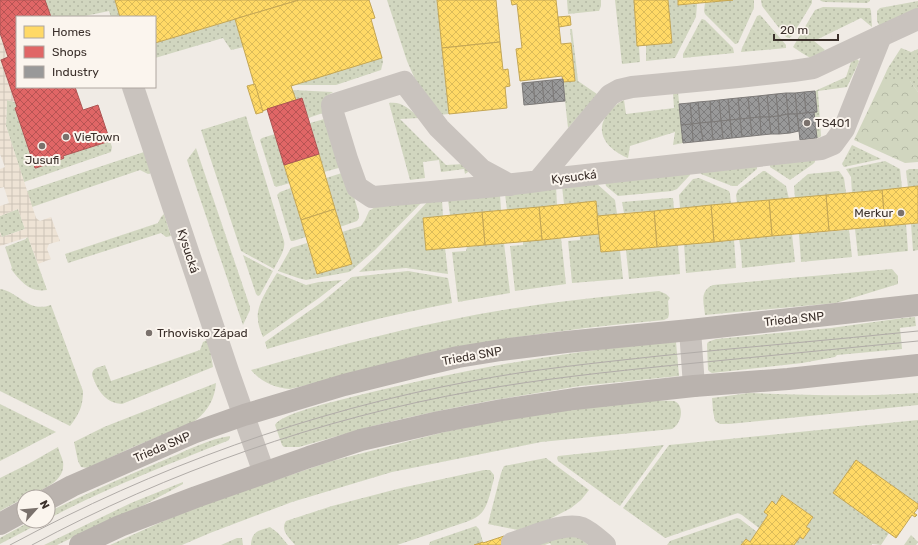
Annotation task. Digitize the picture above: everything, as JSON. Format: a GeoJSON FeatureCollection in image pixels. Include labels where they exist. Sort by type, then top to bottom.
{"type":"FeatureCollection","features":[{"type":"Feature","properties":{"kind":"street","name":"Kysucká"},"geometry":{"type":"LineString","coordinates":[[538,181],[610,95],[619,90],[632,87],[812,68],[918,19]]}},
{"type":"Feature","properties":{"kind":"street","name":"Kysucká"},"geometry":{"type":"LineString","coordinates":[[538,181],[821,149],[826,147],[833,144],[844,129],[881,36]]}},
{"type":"Feature","properties":{"kind":"street"},"geometry":{"type":"LineString","coordinates":[[510,185],[482,170],[439,128],[404,82],[332,106],[345,153],[357,188],[372,197],[510,185],[538,181]]}},
{"type":"Feature","properties":{"kind":"street","name":"Kysucká"},"geometry":{"type":"LineString","coordinates":[[133,88],[228,371],[264,473]]}},
{"type":"Feature","properties":{"kind":"street","name":"Trieda SNP"},"geometry":{"type":"LineString","coordinates":[[56,495],[72,486],[193,433],[244,415],[344,385],[424,365],[501,350],[566,342],[918,305]]}},
{"type":"Feature","properties":{"kind":"street"},"geometry":{"type":"LineString","coordinates":[[690,330],[694,386]]}},
{"type":"Feature","properties":{"kind":"street"},"geometry":{"type":"LineString","coordinates":[[80,545],[120,526],[308,457],[361,440],[438,422],[574,399],[918,365]]}},
{"type":"Feature","properties":{"kind":"street"},"geometry":{"type":"LineString","coordinates":[[0,524],[16,515]]}},
{"type":"Feature","properties":{"kind":"street"},"geometry":{"type":"LineString","coordinates":[[512,543],[557,528],[576,526],[589,532],[605,545]]}},
{"type":"Feature","properties":{"kind":"green space"},"geometry":{"type":"Polygon","coordinates":[[[45,0],[115,0],[120,16],[111,16],[109,11],[85,16],[51,16],[45,0]]]}},
{"type":"Feature","properties":{"kind":"green space"},"geometry":{"type":"Polygon","coordinates":[[[387,0],[437,0],[449,114],[438,115],[414,77],[407,61],[387,0]]]}},
{"type":"Feature","properties":{"kind":"green space"},"geometry":{"type":"Polygon","coordinates":[[[567,0],[601,0],[601,6],[599,11],[568,14],[567,0]]]}},
{"type":"Feature","properties":{"kind":"green space"},"geometry":{"type":"Polygon","coordinates":[[[615,0],[634,0],[637,46],[639,46],[640,62],[622,64],[615,0]]]}},
{"type":"Feature","properties":{"kind":"green space"},"geometry":{"type":"Polygon","coordinates":[[[668,0],[678,0],[678,5],[697,4],[696,17],[675,58],[646,61],[646,45],[672,43],[668,0]]]}},
{"type":"Feature","properties":{"kind":"green space"},"geometry":{"type":"Polygon","coordinates":[[[733,0],[754,0],[754,8],[738,43],[736,44],[705,14],[704,11],[705,3],[733,0]]]}},
{"type":"Feature","properties":{"kind":"green space"},"geometry":{"type":"Polygon","coordinates":[[[761,0],[812,0],[812,3],[792,36],[789,38],[786,37],[762,6],[761,0]]]}},
{"type":"Feature","properties":{"kind":"green space"},"geometry":{"type":"Polygon","coordinates":[[[820,0],[870,1],[867,3],[824,2],[820,0]]]}},
{"type":"Feature","properties":{"kind":"green space"},"geometry":{"type":"Polygon","coordinates":[[[918,1],[918,9],[880,27],[877,21],[877,11],[880,8],[918,1]]]}},
{"type":"Feature","properties":{"kind":"green space"},"geometry":{"type":"Polygon","coordinates":[[[823,7],[870,8],[872,27],[861,18],[814,41],[825,50],[812,59],[793,47],[815,10],[823,7]]]}},
{"type":"Feature","properties":{"kind":"green space"},"geometry":{"type":"Polygon","coordinates":[[[760,15],[786,45],[786,48],[741,52],[757,16],[760,15]]]}},
{"type":"Feature","properties":{"kind":"green space"},"geometry":{"type":"Polygon","coordinates":[[[235,19],[244,47],[231,50],[223,38],[156,58],[156,43],[235,19]]]}},
{"type":"Feature","properties":{"kind":"green space"},"geometry":{"type":"Polygon","coordinates":[[[702,19],[705,20],[733,48],[734,53],[683,58],[683,54],[702,19]]]}},
{"type":"Feature","properties":{"kind":"green space"},"geometry":{"type":"Polygon","coordinates":[[[570,29],[572,29],[578,81],[597,94],[568,128],[563,82],[575,81],[570,29]]]}},
{"type":"Feature","properties":{"kind":"green space"},"geometry":{"type":"Polygon","coordinates":[[[901,48],[911,52],[918,49],[918,92],[910,81],[882,81],[888,68],[901,48]]]}},
{"type":"Feature","properties":{"kind":"green space"},"geometry":{"type":"Polygon","coordinates":[[[382,56],[383,62],[381,70],[336,85],[295,85],[382,56]]]}},
{"type":"Feature","properties":{"kind":"green space"},"geometry":{"type":"Polygon","coordinates":[[[857,59],[859,61],[858,64],[847,87],[818,91],[821,136],[817,138],[814,112],[817,111],[815,91],[846,77],[851,62],[857,59]]]}},
{"type":"Feature","properties":{"kind":"green space"},"geometry":{"type":"Polygon","coordinates":[[[882,81],[910,81],[918,92],[918,162],[905,163],[854,140],[882,81]]]}},
{"type":"Feature","properties":{"kind":"green space"},"geometry":{"type":"Polygon","coordinates":[[[292,90],[333,92],[325,97],[326,112],[308,118],[302,98],[296,100],[292,90]]]}},
{"type":"Feature","properties":{"kind":"green space"},"geometry":{"type":"Polygon","coordinates":[[[678,92],[683,143],[673,145],[675,132],[630,146],[628,158],[614,150],[605,140],[602,133],[604,119],[619,102],[624,100],[626,114],[674,108],[673,93],[678,92]]]}},
{"type":"Feature","properties":{"kind":"green space"},"geometry":{"type":"Polygon","coordinates":[[[7,100],[15,102],[17,107],[15,109],[35,168],[62,159],[63,156],[110,141],[112,147],[111,152],[24,182],[6,126],[7,100]]]}},
{"type":"Feature","properties":{"kind":"green space"},"geometry":{"type":"Polygon","coordinates":[[[389,103],[398,103],[402,105],[419,118],[400,119],[446,165],[464,164],[468,168],[468,172],[465,174],[464,169],[441,172],[439,160],[423,162],[425,178],[410,180],[389,103]]]}},
{"type":"Feature","properties":{"kind":"green space"},"geometry":{"type":"Polygon","coordinates":[[[246,116],[284,241],[283,251],[274,269],[241,251],[201,130],[246,116]]]}},
{"type":"Feature","properties":{"kind":"green space"},"geometry":{"type":"Polygon","coordinates":[[[328,118],[342,167],[324,172],[310,123],[328,118]]]}},
{"type":"Feature","properties":{"kind":"green space"},"geometry":{"type":"Polygon","coordinates":[[[275,134],[290,183],[276,187],[274,185],[260,140],[275,134]]]}},
{"type":"Feature","properties":{"kind":"green space"},"geometry":{"type":"Polygon","coordinates":[[[852,145],[881,159],[844,167],[842,164],[852,145]]]}},
{"type":"Feature","properties":{"kind":"green space"},"geometry":{"type":"Polygon","coordinates":[[[196,148],[250,307],[243,325],[187,160],[196,148]]]}},
{"type":"Feature","properties":{"kind":"green space"},"geometry":{"type":"Polygon","coordinates":[[[144,152],[151,173],[148,174],[140,170],[32,207],[27,191],[144,152]]]}},
{"type":"Feature","properties":{"kind":"green space"},"geometry":{"type":"Polygon","coordinates":[[[815,160],[813,164],[790,180],[770,167],[770,165],[815,160]]]}},
{"type":"Feature","properties":{"kind":"green space"},"geometry":{"type":"Polygon","coordinates":[[[885,161],[900,169],[902,188],[852,193],[851,177],[846,169],[885,161]]]}},
{"type":"Feature","properties":{"kind":"green space"},"geometry":{"type":"Polygon","coordinates":[[[757,166],[757,169],[737,186],[732,186],[701,174],[700,172],[757,166]]]}},
{"type":"Feature","properties":{"kind":"green space"},"geometry":{"type":"Polygon","coordinates":[[[909,169],[918,169],[918,186],[908,187],[906,171],[909,169]]]}},
{"type":"Feature","properties":{"kind":"green space"},"geometry":{"type":"Polygon","coordinates":[[[763,171],[786,186],[789,199],[737,203],[736,195],[738,190],[763,171]]]}},
{"type":"Feature","properties":{"kind":"green space"},"geometry":{"type":"Polygon","coordinates":[[[839,171],[844,178],[846,193],[795,198],[794,186],[808,174],[839,171]]]}},
{"type":"Feature","properties":{"kind":"green space"},"geometry":{"type":"Polygon","coordinates":[[[345,172],[347,173],[359,218],[357,221],[340,227],[326,178],[345,172]]]}},
{"type":"Feature","properties":{"kind":"green space"},"geometry":{"type":"Polygon","coordinates":[[[690,173],[690,175],[677,189],[672,191],[618,196],[606,186],[605,182],[690,173]]]}},
{"type":"Feature","properties":{"kind":"green space"},"geometry":{"type":"Polygon","coordinates":[[[699,178],[729,191],[731,204],[680,208],[679,195],[693,179],[699,178]]]}},
{"type":"Feature","properties":{"kind":"green space"},"geometry":{"type":"Polygon","coordinates":[[[596,183],[615,200],[617,214],[597,216],[596,201],[564,204],[562,186],[596,183]]]}},
{"type":"Feature","properties":{"kind":"green space"},"geometry":{"type":"Polygon","coordinates":[[[556,186],[557,205],[507,210],[505,194],[556,186]]]}},
{"type":"Feature","properties":{"kind":"green space"},"geometry":{"type":"Polygon","coordinates":[[[291,188],[306,237],[293,241],[290,239],[277,195],[280,192],[291,188]]]}},
{"type":"Feature","properties":{"kind":"green space"},"geometry":{"type":"Polygon","coordinates":[[[500,195],[501,210],[450,215],[448,200],[500,195]]]}},
{"type":"Feature","properties":{"kind":"green space"},"geometry":{"type":"Polygon","coordinates":[[[673,198],[674,209],[624,213],[622,202],[673,198]]]}},
{"type":"Feature","properties":{"kind":"green space"},"geometry":{"type":"Polygon","coordinates":[[[430,199],[442,200],[443,216],[423,218],[426,250],[445,248],[448,274],[406,268],[359,272],[386,245],[430,199]]]}},
{"type":"Feature","properties":{"kind":"green space"},"geometry":{"type":"Polygon","coordinates":[[[424,200],[375,250],[349,272],[306,280],[278,271],[291,248],[307,243],[317,274],[351,264],[342,232],[361,226],[369,211],[378,205],[424,200]]]}},
{"type":"Feature","properties":{"kind":"green space"},"geometry":{"type":"Polygon","coordinates":[[[18,209],[25,229],[2,237],[0,232],[0,216],[18,209]]]}},
{"type":"Feature","properties":{"kind":"green space"},"geometry":{"type":"Polygon","coordinates":[[[164,214],[171,236],[166,237],[161,233],[68,263],[65,254],[158,223],[164,214]]]}},
{"type":"Feature","properties":{"kind":"green space"},"geometry":{"type":"Polygon","coordinates":[[[918,223],[918,250],[913,251],[911,224],[918,223]]]}},
{"type":"Feature","properties":{"kind":"green space"},"geometry":{"type":"Polygon","coordinates":[[[906,224],[908,251],[858,256],[855,229],[906,224]]]}},
{"type":"Feature","properties":{"kind":"green space"},"geometry":{"type":"Polygon","coordinates":[[[849,230],[852,257],[801,262],[799,234],[849,230]]]}},
{"type":"Feature","properties":{"kind":"green space"},"geometry":{"type":"Polygon","coordinates":[[[599,234],[601,252],[620,250],[623,279],[572,283],[568,241],[580,240],[580,236],[599,234]]]}},
{"type":"Feature","properties":{"kind":"green space"},"geometry":{"type":"Polygon","coordinates":[[[792,234],[795,262],[742,268],[739,239],[792,234]]]}},
{"type":"Feature","properties":{"kind":"green space"},"geometry":{"type":"Polygon","coordinates":[[[28,237],[47,290],[36,290],[26,286],[11,269],[12,268],[5,247],[28,237]]]}},
{"type":"Feature","properties":{"kind":"green space"},"geometry":{"type":"Polygon","coordinates":[[[561,238],[566,284],[515,291],[510,246],[523,245],[523,241],[561,238]]]}},
{"type":"Feature","properties":{"kind":"green space"},"geometry":{"type":"Polygon","coordinates":[[[734,240],[736,268],[686,273],[684,244],[734,240]]]}},
{"type":"Feature","properties":{"kind":"green space"},"geometry":{"type":"Polygon","coordinates":[[[504,243],[510,293],[458,302],[452,252],[466,251],[467,247],[504,243]]]}},
{"type":"Feature","properties":{"kind":"green space"},"geometry":{"type":"Polygon","coordinates":[[[678,245],[680,274],[629,279],[626,250],[678,245]]]}},
{"type":"Feature","properties":{"kind":"green space"},"geometry":{"type":"Polygon","coordinates":[[[243,255],[273,271],[260,295],[258,296],[256,294],[243,255]]]}},
{"type":"Feature","properties":{"kind":"green space"},"geometry":{"type":"Polygon","coordinates":[[[892,269],[898,276],[898,284],[836,303],[705,315],[703,302],[704,294],[713,285],[892,269]]]}},
{"type":"Feature","properties":{"kind":"green space"},"geometry":{"type":"Polygon","coordinates":[[[408,271],[448,278],[452,303],[359,324],[267,349],[265,342],[322,302],[352,277],[408,271]]]}},
{"type":"Feature","properties":{"kind":"green space"},"geometry":{"type":"Polygon","coordinates":[[[277,273],[306,285],[342,280],[263,337],[258,321],[259,308],[264,295],[277,273]]]}},
{"type":"Feature","properties":{"kind":"green space"},"geometry":{"type":"Polygon","coordinates":[[[0,289],[36,306],[43,307],[51,305],[83,391],[80,410],[70,426],[0,391],[0,289]]]}},
{"type":"Feature","properties":{"kind":"green space"},"geometry":{"type":"Polygon","coordinates":[[[659,291],[666,294],[670,298],[668,301],[668,318],[664,320],[549,333],[463,346],[399,360],[290,389],[269,384],[259,378],[251,370],[315,352],[444,321],[509,309],[659,291]]]}},
{"type":"Feature","properties":{"kind":"green space"},"geometry":{"type":"Polygon","coordinates":[[[915,317],[916,326],[900,328],[902,349],[837,355],[835,357],[802,363],[712,373],[708,370],[707,344],[708,342],[716,339],[831,328],[915,317]]]}},
{"type":"Feature","properties":{"kind":"green space"},"geometry":{"type":"Polygon","coordinates":[[[207,340],[213,367],[122,404],[112,402],[104,396],[98,389],[93,377],[92,373],[94,370],[105,365],[111,381],[200,350],[203,342],[207,340]]]}},
{"type":"Feature","properties":{"kind":"green space"},"geometry":{"type":"Polygon","coordinates":[[[676,342],[679,376],[580,386],[494,400],[406,418],[299,447],[284,447],[275,425],[285,417],[313,407],[455,374],[514,362],[574,353],[676,342]]]}},
{"type":"Feature","properties":{"kind":"green space"},"geometry":{"type":"Polygon","coordinates":[[[216,383],[210,404],[204,413],[192,423],[133,447],[88,468],[81,467],[78,461],[74,442],[104,427],[216,383]]]}},
{"type":"Feature","properties":{"kind":"green space"},"geometry":{"type":"Polygon","coordinates":[[[749,393],[855,395],[918,393],[918,405],[729,424],[720,424],[715,421],[712,398],[749,393]]]}},
{"type":"Feature","properties":{"kind":"green space"},"geometry":{"type":"Polygon","coordinates":[[[648,400],[674,401],[680,406],[681,415],[675,427],[672,429],[541,442],[392,472],[292,502],[182,545],[110,545],[210,502],[332,461],[448,431],[509,419],[648,400]]]}},
{"type":"Feature","properties":{"kind":"green space"},"geometry":{"type":"Polygon","coordinates":[[[0,404],[56,432],[0,461],[0,404]]]}},
{"type":"Feature","properties":{"kind":"green space"},"geometry":{"type":"Polygon","coordinates":[[[918,420],[918,504],[856,460],[833,493],[889,533],[881,545],[794,545],[800,537],[803,539],[810,529],[806,527],[813,517],[783,495],[776,505],[772,502],[768,515],[759,528],[738,513],[665,538],[623,508],[669,445],[918,420]]]}},
{"type":"Feature","properties":{"kind":"green space"},"geometry":{"type":"Polygon","coordinates":[[[230,436],[229,440],[227,441],[114,487],[56,515],[56,508],[138,471],[199,445],[222,437],[230,436]]]}},
{"type":"Feature","properties":{"kind":"green space"},"geometry":{"type":"Polygon","coordinates":[[[664,445],[620,506],[558,461],[557,458],[558,456],[664,445]]]}},
{"type":"Feature","properties":{"kind":"green space"},"geometry":{"type":"Polygon","coordinates":[[[58,447],[63,462],[63,469],[56,480],[43,489],[16,489],[16,502],[0,511],[0,478],[58,447]]]}},
{"type":"Feature","properties":{"kind":"green space"},"geometry":{"type":"Polygon","coordinates":[[[546,458],[589,490],[581,500],[571,508],[548,520],[518,530],[488,524],[504,466],[546,458]]]}},
{"type":"Feature","properties":{"kind":"green space"},"geometry":{"type":"Polygon","coordinates":[[[490,470],[494,475],[494,479],[489,499],[482,513],[474,519],[397,545],[295,545],[288,537],[284,528],[286,521],[332,506],[401,488],[490,470]]]}},
{"type":"Feature","properties":{"kind":"green space"},"geometry":{"type":"Polygon","coordinates":[[[183,482],[183,484],[144,505],[57,545],[44,545],[131,503],[183,482]]]}},
{"type":"Feature","properties":{"kind":"green space"},"geometry":{"type":"Polygon","coordinates":[[[737,518],[757,532],[750,542],[746,539],[741,545],[667,545],[670,541],[737,518]]]}},
{"type":"Feature","properties":{"kind":"green space"},"geometry":{"type":"Polygon","coordinates":[[[476,526],[479,529],[483,542],[474,545],[429,545],[432,541],[476,526]]]}},
{"type":"Feature","properties":{"kind":"green space"},"geometry":{"type":"Polygon","coordinates":[[[270,527],[278,533],[288,545],[251,545],[256,532],[270,527]]]}},
{"type":"Feature","properties":{"kind":"green space"},"geometry":{"type":"Polygon","coordinates":[[[16,529],[29,529],[0,544],[0,538],[16,529]]]}},
{"type":"Feature","properties":{"kind":"green space"},"geometry":{"type":"Polygon","coordinates":[[[569,535],[581,539],[588,545],[551,545],[550,543],[545,545],[527,545],[569,535]]]}},
{"type":"Feature","properties":{"kind":"green space"},"geometry":{"type":"Polygon","coordinates":[[[911,535],[918,542],[916,545],[904,545],[911,535]]]}},
{"type":"Feature","properties":{"kind":"green space"},"geometry":{"type":"Polygon","coordinates":[[[237,538],[242,538],[243,545],[221,545],[237,538]]]}},
{"type":"Feature","properties":{"kind":"shaded area"},"geometry":{"type":"Polygon","coordinates":[[[0,33],[8,57],[1,60],[15,102],[7,100],[6,126],[36,218],[40,221],[51,217],[60,241],[49,244],[48,246],[47,249],[51,259],[38,264],[28,237],[0,246],[0,232],[2,237],[25,229],[18,209],[0,216],[0,206],[9,203],[4,187],[0,188],[0,169],[5,167],[0,154],[0,33]]]}},
{"type":"Feature","properties":{"kind":"building: Homes"},"geometry":{"type":"Polygon","coordinates":[[[115,0],[299,0],[156,43],[156,16],[120,16],[115,0]]]}},
{"type":"Feature","properties":{"kind":"building: Homes"},"geometry":{"type":"Polygon","coordinates":[[[299,0],[369,0],[375,18],[371,19],[382,58],[291,86],[296,100],[262,111],[235,19],[299,0]]]}},
{"type":"Feature","properties":{"kind":"building: Homes"},"geometry":{"type":"Polygon","coordinates":[[[437,0],[496,0],[500,42],[442,48],[437,0]]]}},
{"type":"Feature","properties":{"kind":"building: Homes"},"geometry":{"type":"Polygon","coordinates":[[[511,0],[556,0],[561,44],[571,43],[575,81],[563,82],[562,76],[520,81],[516,49],[522,48],[517,4],[512,5],[511,0]]]}},
{"type":"Feature","properties":{"kind":"building: Homes"},"geometry":{"type":"Polygon","coordinates":[[[634,0],[668,0],[672,43],[637,46],[634,0]]]}},
{"type":"Feature","properties":{"kind":"building: Homes"},"geometry":{"type":"Polygon","coordinates":[[[678,0],[733,0],[678,5],[678,0]]]}},
{"type":"Feature","properties":{"kind":"building: Homes"},"geometry":{"type":"Polygon","coordinates":[[[570,16],[571,25],[559,27],[558,17],[570,16]]]}},
{"type":"Feature","properties":{"kind":"building: Homes"},"geometry":{"type":"Polygon","coordinates":[[[500,42],[503,70],[508,69],[510,86],[505,87],[507,108],[449,114],[442,48],[500,42]]]}},
{"type":"Feature","properties":{"kind":"building: Homes"},"geometry":{"type":"Polygon","coordinates":[[[255,84],[263,112],[256,114],[247,86],[255,84]]]}},
{"type":"Feature","properties":{"kind":"building: Homes"},"geometry":{"type":"Polygon","coordinates":[[[319,154],[335,209],[301,220],[284,165],[319,154]]]}},
{"type":"Feature","properties":{"kind":"building: Homes"},"geometry":{"type":"Polygon","coordinates":[[[918,186],[918,223],[885,226],[882,190],[918,186]]]}},
{"type":"Feature","properties":{"kind":"building: Homes"},"geometry":{"type":"Polygon","coordinates":[[[882,190],[885,226],[829,231],[826,195],[882,190]]]}},
{"type":"Feature","properties":{"kind":"building: Homes"},"geometry":{"type":"Polygon","coordinates":[[[826,195],[829,231],[772,236],[769,200],[826,195]]]}},
{"type":"Feature","properties":{"kind":"building: Homes"},"geometry":{"type":"Polygon","coordinates":[[[769,200],[772,236],[714,242],[711,205],[769,200]]]}},
{"type":"Feature","properties":{"kind":"building: Homes"},"geometry":{"type":"Polygon","coordinates":[[[596,201],[599,234],[542,240],[539,207],[596,201]]]}},
{"type":"Feature","properties":{"kind":"building: Homes"},"geometry":{"type":"Polygon","coordinates":[[[711,205],[714,242],[657,247],[654,211],[711,205]]]}},
{"type":"Feature","properties":{"kind":"building: Homes"},"geometry":{"type":"Polygon","coordinates":[[[539,207],[542,240],[485,245],[482,212],[539,207]]]}},
{"type":"Feature","properties":{"kind":"building: Homes"},"geometry":{"type":"Polygon","coordinates":[[[335,209],[352,264],[317,274],[301,220],[335,209]]]}},
{"type":"Feature","properties":{"kind":"building: Homes"},"geometry":{"type":"Polygon","coordinates":[[[654,211],[657,247],[601,252],[597,216],[654,211]]]}},
{"type":"Feature","properties":{"kind":"building: Homes"},"geometry":{"type":"Polygon","coordinates":[[[482,212],[485,245],[426,250],[423,218],[482,212]]]}},
{"type":"Feature","properties":{"kind":"building: Homes"},"geometry":{"type":"Polygon","coordinates":[[[856,460],[918,504],[918,508],[914,513],[917,515],[915,517],[912,515],[896,538],[833,493],[856,460]]]}},
{"type":"Feature","properties":{"kind":"building: Homes"},"geometry":{"type":"Polygon","coordinates":[[[782,495],[813,517],[806,527],[810,529],[803,539],[800,537],[794,545],[741,545],[746,539],[750,542],[768,515],[764,512],[772,501],[776,505],[782,495]]]}},
{"type":"Feature","properties":{"kind":"building: Homes"},"geometry":{"type":"Polygon","coordinates":[[[504,536],[507,545],[474,545],[483,543],[504,536]]]}},
{"type":"Feature","properties":{"kind":"building: Shops"},"geometry":{"type":"Polygon","coordinates":[[[0,0],[45,0],[51,16],[16,16],[16,88],[75,88],[83,110],[98,105],[110,141],[63,156],[64,158],[62,159],[35,168],[1,60],[8,57],[0,33],[0,0]]]}},
{"type":"Feature","properties":{"kind":"building: Shops"},"geometry":{"type":"Polygon","coordinates":[[[302,98],[319,154],[284,165],[267,109],[302,98]]]}},
{"type":"Feature","properties":{"kind":"building: Industry"},"geometry":{"type":"Polygon","coordinates":[[[563,79],[565,101],[554,102],[552,80],[563,79]]]}},
{"type":"Feature","properties":{"kind":"building: Industry"},"geometry":{"type":"Polygon","coordinates":[[[552,80],[554,102],[544,103],[542,81],[552,80]]]}},
{"type":"Feature","properties":{"kind":"building: Industry"},"geometry":{"type":"Polygon","coordinates":[[[542,81],[544,103],[535,104],[533,82],[542,81]]]}},
{"type":"Feature","properties":{"kind":"building: Industry"},"geometry":{"type":"Polygon","coordinates":[[[533,82],[535,104],[524,105],[522,83],[533,82]]]}},
{"type":"Feature","properties":{"kind":"building: Industry"},"geometry":{"type":"Polygon","coordinates":[[[815,91],[817,112],[806,113],[804,92],[815,91]]]}},
{"type":"Feature","properties":{"kind":"building: Industry"},"geometry":{"type":"Polygon","coordinates":[[[804,92],[806,113],[797,114],[795,93],[804,92]]]}},
{"type":"Feature","properties":{"kind":"building: Industry"},"geometry":{"type":"Polygon","coordinates":[[[786,93],[795,93],[797,114],[788,114],[786,93]]]}},
{"type":"Feature","properties":{"kind":"building: Industry"},"geometry":{"type":"Polygon","coordinates":[[[786,93],[788,114],[778,116],[776,94],[786,93]]]}},
{"type":"Feature","properties":{"kind":"building: Industry"},"geometry":{"type":"Polygon","coordinates":[[[776,94],[778,116],[769,117],[767,95],[776,94]]]}},
{"type":"Feature","properties":{"kind":"building: Industry"},"geometry":{"type":"Polygon","coordinates":[[[767,95],[769,117],[760,117],[758,96],[767,95]]]}},
{"type":"Feature","properties":{"kind":"building: Industry"},"geometry":{"type":"Polygon","coordinates":[[[758,96],[760,117],[750,118],[748,97],[758,96]]]}},
{"type":"Feature","properties":{"kind":"building: Industry"},"geometry":{"type":"Polygon","coordinates":[[[748,97],[750,118],[740,119],[738,98],[748,97]]]}},
{"type":"Feature","properties":{"kind":"building: Industry"},"geometry":{"type":"Polygon","coordinates":[[[738,98],[740,119],[730,120],[728,99],[738,98]]]}},
{"type":"Feature","properties":{"kind":"building: Industry"},"geometry":{"type":"Polygon","coordinates":[[[728,99],[730,120],[721,121],[719,100],[728,99]]]}},
{"type":"Feature","properties":{"kind":"building: Industry"},"geometry":{"type":"Polygon","coordinates":[[[719,100],[721,121],[711,122],[710,101],[719,100]]]}},
{"type":"Feature","properties":{"kind":"building: Industry"},"geometry":{"type":"Polygon","coordinates":[[[710,101],[711,122],[700,123],[698,102],[710,101]]]}},
{"type":"Feature","properties":{"kind":"building: Industry"},"geometry":{"type":"Polygon","coordinates":[[[698,102],[700,123],[692,124],[690,103],[698,102]]]}},
{"type":"Feature","properties":{"kind":"building: Industry"},"geometry":{"type":"Polygon","coordinates":[[[690,103],[692,124],[681,125],[679,104],[690,103]]]}},
{"type":"Feature","properties":{"kind":"building: Industry","name":"TS401"},"geometry":{"type":"Polygon","coordinates":[[[814,112],[817,138],[800,140],[797,114],[814,112]]]}},
{"type":"Feature","properties":{"kind":"building: Industry"},"geometry":{"type":"Polygon","coordinates":[[[788,114],[797,114],[799,131],[790,133],[788,114]]]}},
{"type":"Feature","properties":{"kind":"building: Industry"},"geometry":{"type":"Polygon","coordinates":[[[788,114],[790,133],[779,134],[778,116],[788,114]]]}},
{"type":"Feature","properties":{"kind":"building: Industry"},"geometry":{"type":"Polygon","coordinates":[[[778,116],[779,134],[771,134],[769,117],[778,116]]]}},
{"type":"Feature","properties":{"kind":"building: Industry"},"geometry":{"type":"Polygon","coordinates":[[[760,117],[769,117],[771,134],[761,135],[760,117]]]}},
{"type":"Feature","properties":{"kind":"building: Industry"},"geometry":{"type":"Polygon","coordinates":[[[760,117],[761,135],[752,136],[750,118],[760,117]]]}},
{"type":"Feature","properties":{"kind":"building: Industry"},"geometry":{"type":"Polygon","coordinates":[[[750,118],[752,136],[742,137],[740,119],[750,118]]]}},
{"type":"Feature","properties":{"kind":"building: Industry"},"geometry":{"type":"Polygon","coordinates":[[[740,119],[742,137],[732,138],[730,120],[740,119]]]}},
{"type":"Feature","properties":{"kind":"building: Industry"},"geometry":{"type":"Polygon","coordinates":[[[730,120],[732,138],[723,139],[721,121],[730,120]]]}},
{"type":"Feature","properties":{"kind":"building: Industry"},"geometry":{"type":"Polygon","coordinates":[[[721,121],[723,139],[713,140],[711,122],[721,121]]]}},
{"type":"Feature","properties":{"kind":"building: Industry"},"geometry":{"type":"Polygon","coordinates":[[[711,122],[713,140],[703,141],[700,123],[711,122]]]}},
{"type":"Feature","properties":{"kind":"building: Industry"},"geometry":{"type":"Polygon","coordinates":[[[700,123],[703,141],[693,142],[692,124],[700,123]]]}},
{"type":"Feature","properties":{"kind":"building: Industry"},"geometry":{"type":"Polygon","coordinates":[[[692,124],[693,142],[683,143],[681,125],[692,124]]]}},
{"type":"Feature","properties":{"kind":"tram line"},"geometry":{"type":"LineString","coordinates":[[10,545],[121,491],[177,467],[235,445],[352,408],[412,393],[495,377],[565,367],[918,331]]}},
{"type":"Feature","properties":{"kind":"tram line"},"geometry":{"type":"LineString","coordinates":[[32,545],[137,494],[191,471],[303,432],[417,402],[474,391],[574,376],[918,341]]}},
{"type":"Feature","properties":{"kind":"place","name":"TS401"},"geometry":{"type":"Point","coordinates":[807,123]}},
{"type":"Feature","properties":{"kind":"place","name":"VieTown"},"geometry":{"type":"Point","coordinates":[66,137]}},
{"type":"Feature","properties":{"kind":"place","name":"Jusufi"},"geometry":{"type":"Point","coordinates":[42,146]}},
{"type":"Feature","properties":{"kind":"place","name":"Merkur"},"geometry":{"type":"Point","coordinates":[901,213]}},
{"type":"Feature","properties":{"kind":"place","name":"Trhovisko Západ"},"geometry":{"type":"Point","coordinates":[149,333]}}]}
